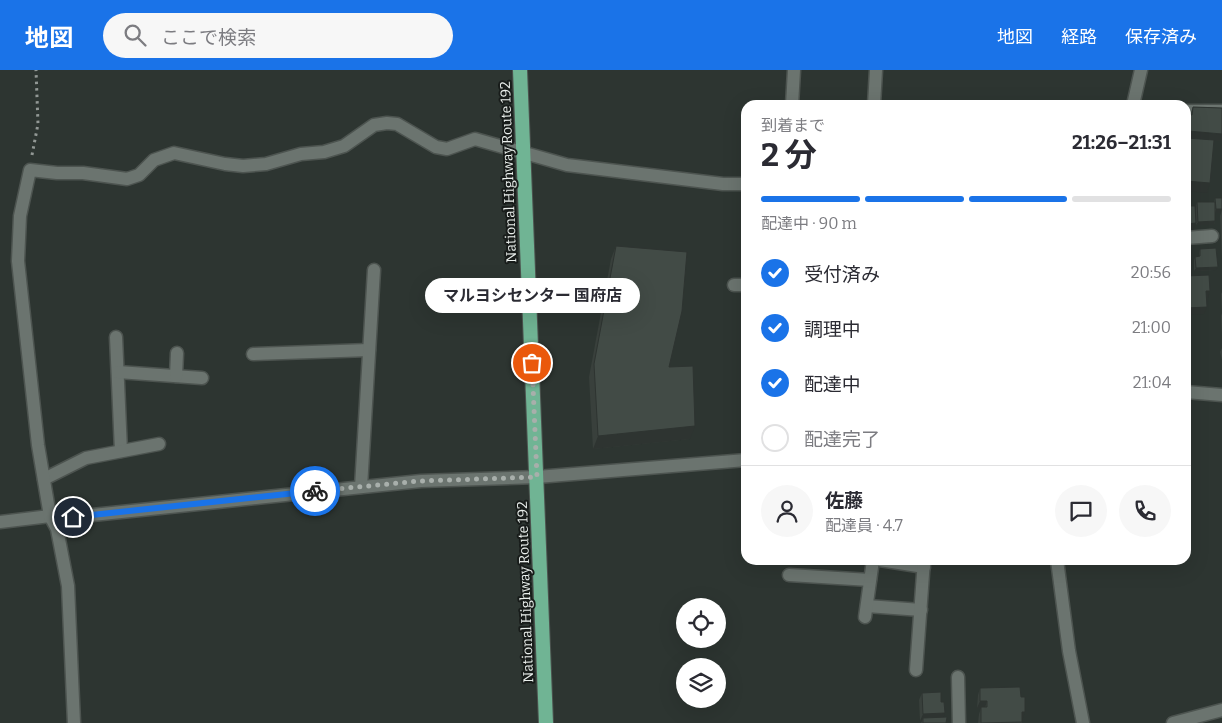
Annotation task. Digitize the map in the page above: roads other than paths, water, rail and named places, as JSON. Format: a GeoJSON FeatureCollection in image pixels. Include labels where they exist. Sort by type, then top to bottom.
{"type":"FeatureCollection","features":[{"type":"Feature","properties":{"kind":"highway","name":"National Highway Route 192"},"geometry":{"type":"LineString","coordinates":[[520,70],[546,723]]}},
{"type":"Feature","properties":{"kind":"street"},"geometry":{"type":"LineString","coordinates":[[792,100],[794,70]]}},
{"type":"Feature","properties":{"kind":"street"},"geometry":{"type":"LineString","coordinates":[[874,100],[876,70]]}},
{"type":"Feature","properties":{"kind":"street"},"geometry":{"type":"LineString","coordinates":[[1134,100],[1141,70]]}},
{"type":"Feature","properties":{"kind":"street"},"geometry":{"type":"LineString","coordinates":[[1191,111],[1222,111]]}},
{"type":"Feature","properties":{"kind":"street"},"geometry":{"type":"LineString","coordinates":[[74,723],[68,586],[57,529],[50,516],[38,445],[18,261],[20,216],[30,170],[83,173],[127,179],[140,175],[154,160],[174,153],[225,164],[243,166],[266,164],[301,154],[324,152],[344,146],[374,125],[387,123],[397,124],[436,146],[447,149],[475,139],[524,154],[567,164],[723,184],[741,184]]}},
{"type":"Feature","properties":{"kind":"street"},"geometry":{"type":"LineString","coordinates":[[1191,238],[1212,236]]}},
{"type":"Feature","properties":{"kind":"street"},"geometry":{"type":"LineString","coordinates":[[361,487],[374,270]]}},
{"type":"Feature","properties":{"kind":"street"},"geometry":{"type":"LineString","coordinates":[[116,337],[121,451]]}},
{"type":"Feature","properties":{"kind":"street"},"geometry":{"type":"LineString","coordinates":[[253,354],[369,350]]}},
{"type":"Feature","properties":{"kind":"street"},"geometry":{"type":"LineString","coordinates":[[176,376],[177,353]]}},
{"type":"Feature","properties":{"kind":"street"},"geometry":{"type":"LineString","coordinates":[[118,372],[202,378]]}},
{"type":"Feature","properties":{"kind":"street"},"geometry":{"type":"LineString","coordinates":[[1191,392],[1222,395]]}},
{"type":"Feature","properties":{"kind":"street"},"geometry":{"type":"LineString","coordinates":[[44,478],[86,458],[159,444]]}},
{"type":"Feature","properties":{"kind":"street"},"geometry":{"type":"LineString","coordinates":[[0,522],[50,516],[73,517],[420,481],[537,477],[741,460]]}},
{"type":"Feature","properties":{"kind":"street"},"geometry":{"type":"LineString","coordinates":[[872,565],[866,611],[921,610]]}},
{"type":"Feature","properties":{"kind":"street"},"geometry":{"type":"LineString","coordinates":[[916,670],[924,565]]}},
{"type":"Feature","properties":{"kind":"street"},"geometry":{"type":"LineString","coordinates":[[1058,565],[1069,651],[1083,723]]}},
{"type":"Feature","properties":{"kind":"street"},"geometry":{"type":"LineString","coordinates":[[789,575],[870,580]]}},
{"type":"Feature","properties":{"kind":"street"},"geometry":{"type":"LineString","coordinates":[[958,676],[959,723]]}},
{"type":"Feature","properties":{"kind":"street"},"geometry":{"type":"LineString","coordinates":[[1173,723],[1222,710]]}},
{"type":"Feature","properties":{"kind":"place","name":"マルヨシセンター 国府店"},"geometry":{"type":"Point","coordinates":[532,363]}}]}
